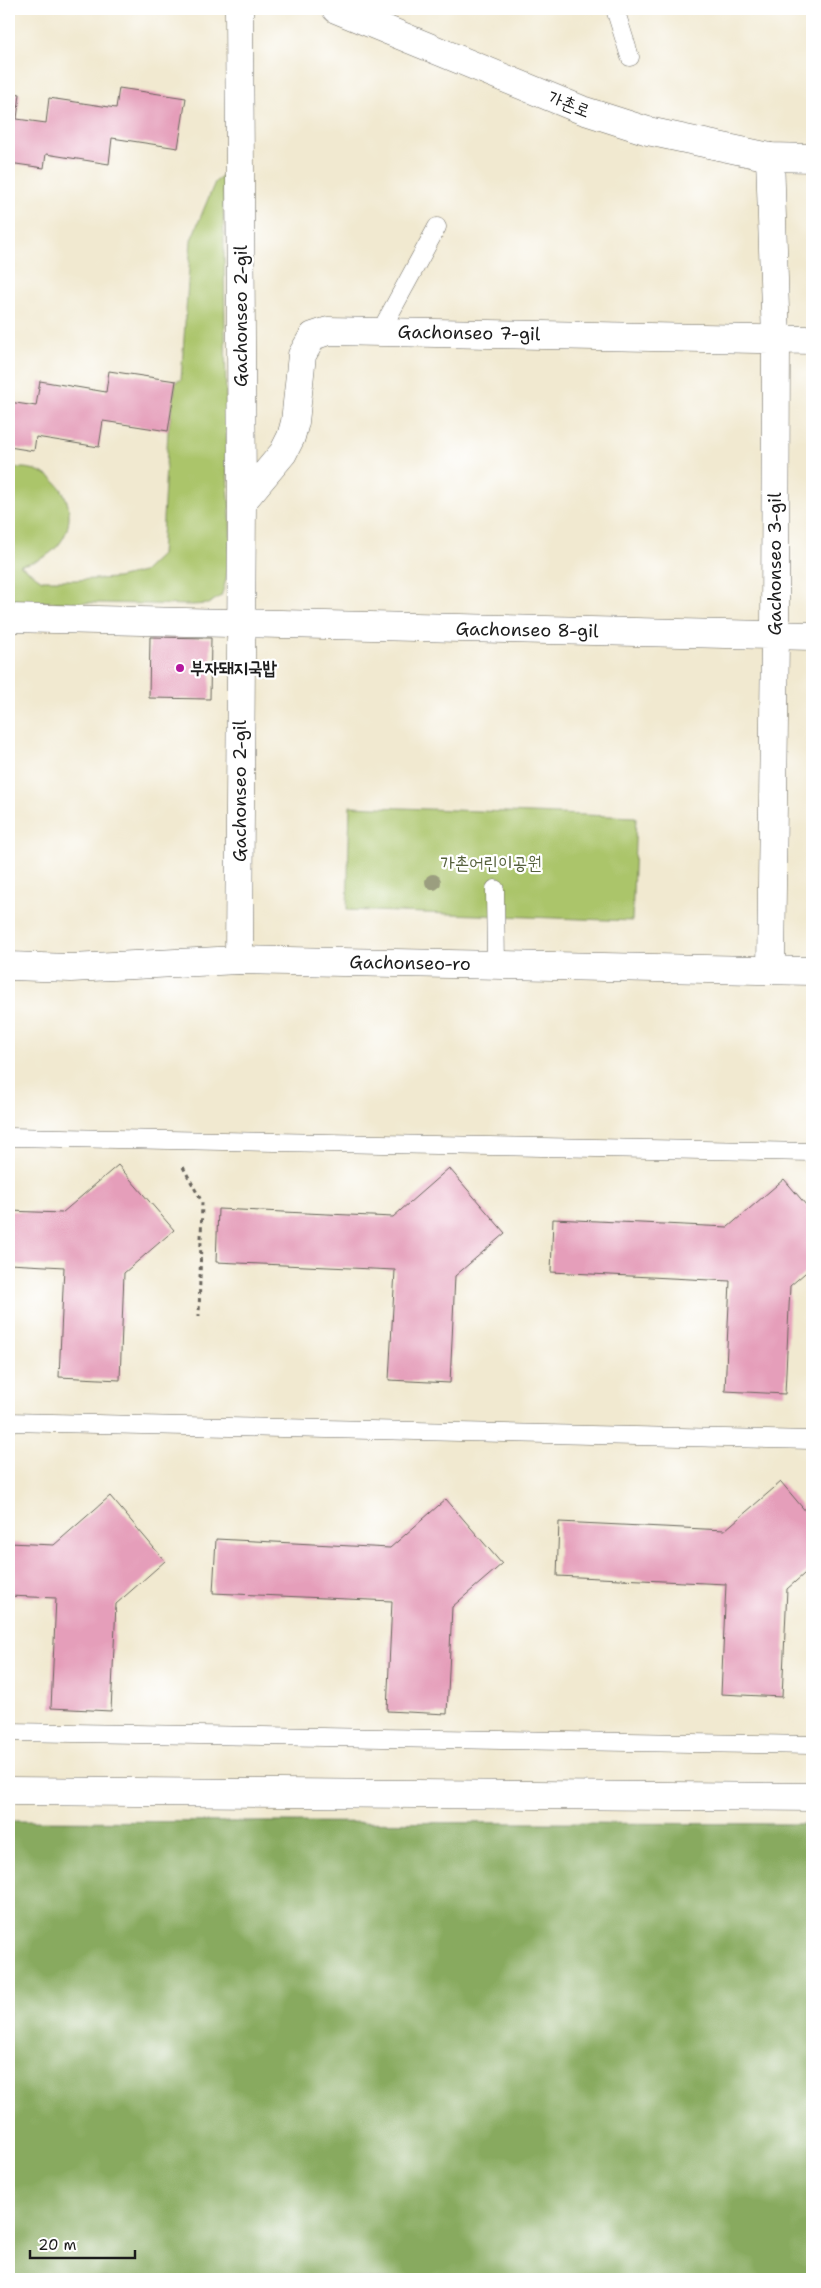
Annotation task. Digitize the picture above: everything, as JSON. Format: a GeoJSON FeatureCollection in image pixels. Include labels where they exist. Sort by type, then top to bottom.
{"type":"FeatureCollection","features":[{"type":"Feature","properties":{"kind":"street","name":"Gachonseo 2-gil"},"geometry":{"type":"LineString","coordinates":[[238,9],[242,502],[239,960]]}},
{"type":"Feature","properties":{"kind":"street","name":"가촌로"},"geometry":{"type":"LineString","coordinates":[[336,9],[582,110],[648,131],[770,157],[812,158]]}},
{"type":"Feature","properties":{"kind":"street","name":"Gachonseo 3-gil"},"geometry":{"type":"LineString","coordinates":[[770,157],[776,340],[776,636],[771,970]]}},
{"type":"Feature","properties":{"kind":"street","name":"Gachonseo 7-gil"},"geometry":{"type":"LineString","coordinates":[[242,502],[283,453],[291,437],[295,422],[302,355],[313,336],[328,331],[812,340]]}},
{"type":"Feature","properties":{"kind":"street"},"geometry":{"type":"LineString","coordinates":[[9,618],[241,622]]}},
{"type":"Feature","properties":{"kind":"street","name":"Gachonseo 8-gil"},"geometry":{"type":"LineString","coordinates":[[241,622],[812,636]]}},
{"type":"Feature","properties":{"kind":"street","name":"Gachonseo-ro"},"geometry":{"type":"LineString","coordinates":[[9,966],[71,968],[239,960],[812,971]]}},
{"type":"Feature","properties":{"kind":"street"},"geometry":{"type":"LineString","coordinates":[[9,1791],[812,1797]]}},
{"type":"Feature","properties":{"kind":"lane"},"geometry":{"type":"LineString","coordinates":[[615,9],[630,57]]}},
{"type":"Feature","properties":{"kind":"lane"},"geometry":{"type":"LineString","coordinates":[[380,332],[437,227]]}},
{"type":"Feature","properties":{"kind":"lane"},"geometry":{"type":"LineString","coordinates":[[495,889],[496,965]]}},
{"type":"Feature","properties":{"kind":"lane"},"geometry":{"type":"LineString","coordinates":[[9,1138],[812,1152]]}},
{"type":"Feature","properties":{"kind":"lane"},"geometry":{"type":"LineString","coordinates":[[9,1422],[812,1440]]}},
{"type":"Feature","properties":{"kind":"lane"},"geometry":{"type":"LineString","coordinates":[[9,1732],[812,1745]]}},
{"type":"Feature","properties":{"kind":"path"},"geometry":{"type":"LineString","coordinates":[[168,1140],[202,1202],[199,1316]]}},
{"type":"Feature","properties":{"kind":"green space"},"geometry":{"type":"Polygon","coordinates":[[[223,176],[227,472],[230,551],[221,596],[208,604],[191,605],[9,601],[9,469],[32,469],[50,477],[62,491],[68,508],[68,526],[60,543],[44,557],[20,565],[42,580],[117,578],[143,572],[161,555],[168,431],[176,381],[181,380],[191,240],[215,182],[223,176]]]}},
{"type":"Feature","properties":{"kind":"green space","name":"가촌어린이공원"},"geometry":{"type":"Polygon","coordinates":[[[350,806],[636,817],[632,921],[347,910],[350,806]]]}},
{"type":"Feature","properties":{"kind":"green space"},"geometry":{"type":"Polygon","coordinates":[[[9,1821],[812,1824],[812,2279],[9,2279],[9,1821]]]}},
{"type":"Feature","properties":{"kind":"building"},"geometry":{"type":"Polygon","coordinates":[[[119,88],[186,98],[178,148],[112,138],[109,164],[46,154],[44,168],[9,163],[9,92],[20,94],[17,119],[46,123],[49,98],[116,108],[119,88]]]}},
{"type":"Feature","properties":{"kind":"building"},"geometry":{"type":"Polygon","coordinates":[[[109,371],[176,381],[168,431],[103,421],[99,447],[36,437],[34,451],[9,447],[9,402],[36,406],[40,381],[106,392],[109,371]]]}},
{"type":"Feature","properties":{"kind":"building","name":"부자돼지국밥"},"geometry":{"type":"Polygon","coordinates":[[[150,637],[211,638],[210,699],[149,698],[150,637]]]}},
{"type":"Feature","properties":{"kind":"building"},"geometry":{"type":"Polygon","coordinates":[[[118,1165],[174,1230],[124,1273],[120,1380],[59,1377],[64,1267],[9,1264],[9,1211],[62,1213],[118,1165]]]}},
{"type":"Feature","properties":{"kind":"building"},"geometry":{"type":"Polygon","coordinates":[[[449,1168],[505,1233],[455,1276],[450,1383],[389,1380],[395,1270],[216,1262],[218,1209],[393,1217],[449,1168]]]}},
{"type":"Feature","properties":{"kind":"building"},"geometry":{"type":"Polygon","coordinates":[[[784,1179],[812,1212],[812,1267],[790,1286],[785,1394],[725,1391],[730,1281],[551,1272],[553,1219],[728,1227],[784,1179]]]}},
{"type":"Feature","properties":{"kind":"building"},"geometry":{"type":"Polygon","coordinates":[[[781,1482],[812,1519],[812,1567],[787,1589],[782,1697],[721,1694],[726,1584],[557,1576],[559,1522],[725,1530],[781,1482]]]}},
{"type":"Feature","properties":{"kind":"building"},"geometry":{"type":"Polygon","coordinates":[[[110,1496],[165,1561],[116,1604],[111,1711],[51,1708],[56,1598],[9,1596],[9,1543],[54,1545],[110,1496]]]}},
{"type":"Feature","properties":{"kind":"building"},"geometry":{"type":"Polygon","coordinates":[[[446,1499],[502,1564],[452,1607],[447,1714],[387,1711],[392,1601],[213,1593],[216,1539],[390,1548],[446,1499]]]}},
{"type":"Feature","properties":{"kind":"place","name":"부자돼지국밥"},"geometry":{"type":"Point","coordinates":[180,668]}}]}
